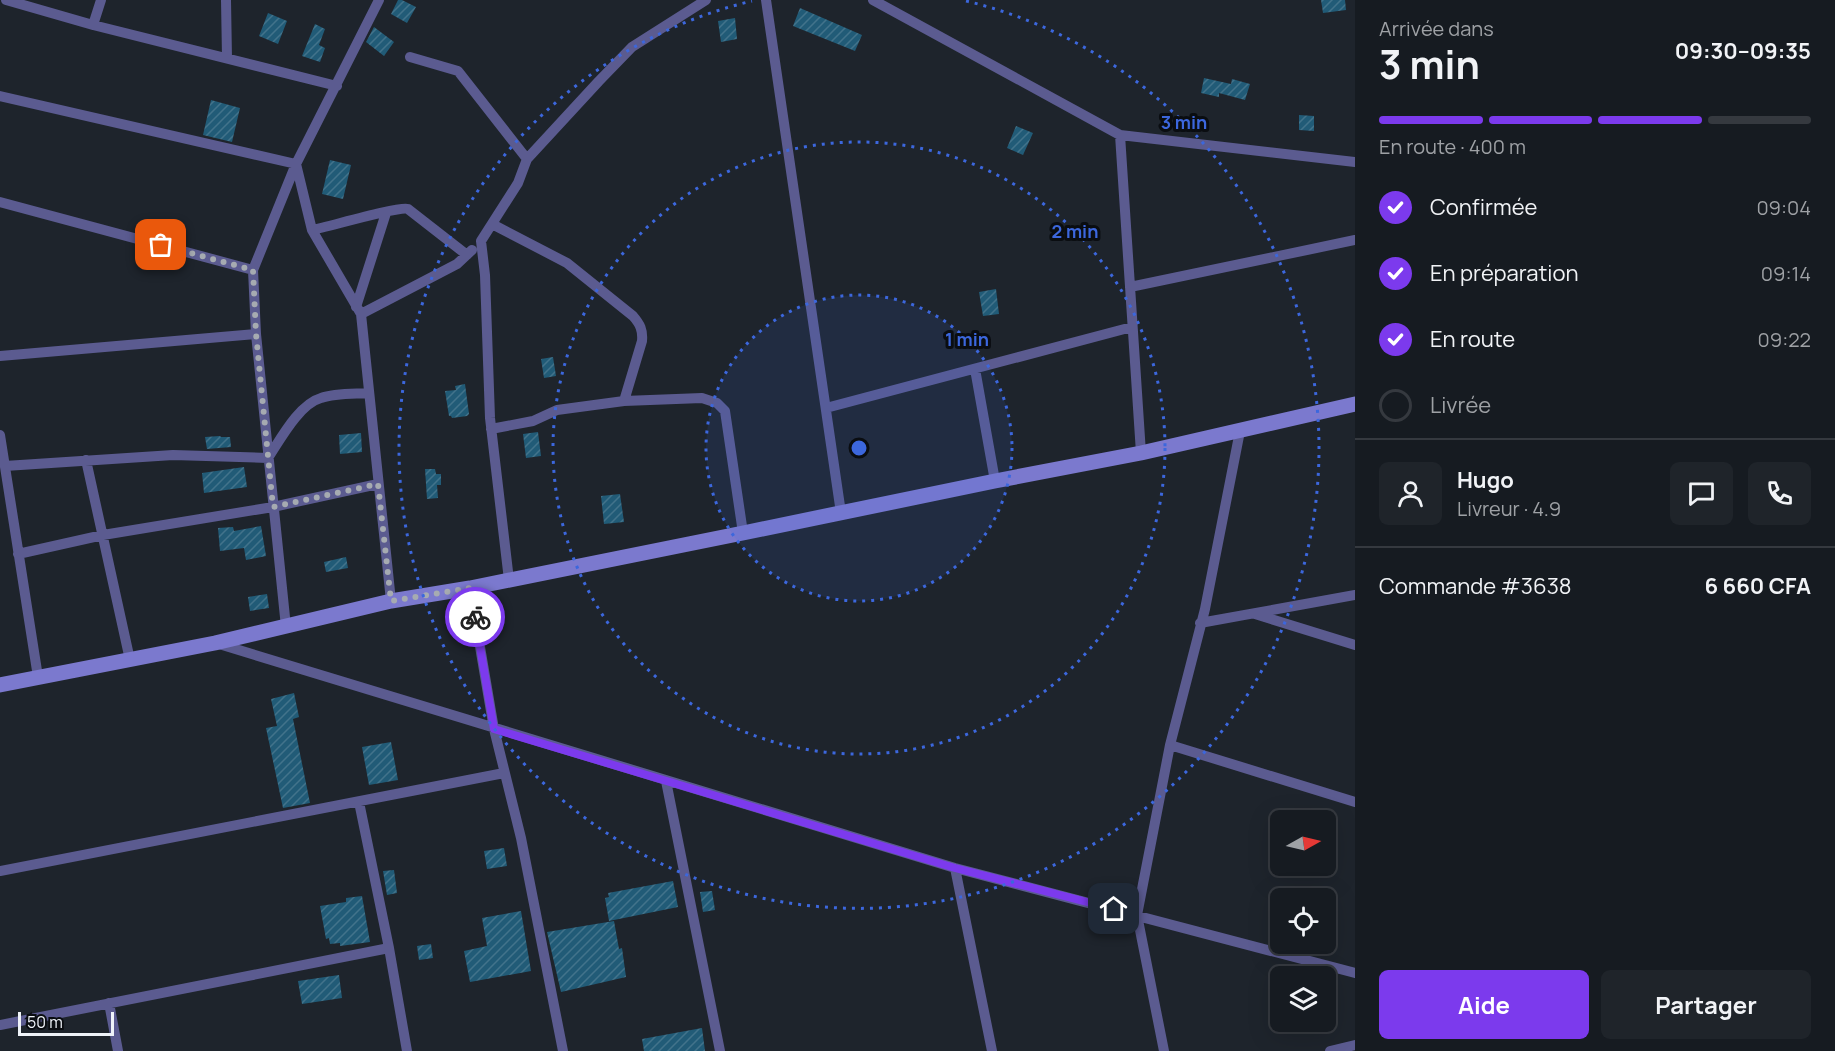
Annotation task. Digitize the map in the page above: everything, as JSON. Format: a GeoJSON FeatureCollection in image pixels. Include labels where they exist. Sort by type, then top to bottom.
{"type":"FeatureCollection","features":[{"type":"Feature","properties":{"kind":"street"},"geometry":{"type":"LineString","coordinates":[[6,0],[93,25],[337,86]]}},
{"type":"Feature","properties":{"kind":"street"},"geometry":{"type":"LineString","coordinates":[[93,25],[101,0]]}},
{"type":"Feature","properties":{"kind":"street"},"geometry":{"type":"LineString","coordinates":[[226,0],[227,58]]}},
{"type":"Feature","properties":{"kind":"street"},"geometry":{"type":"LineString","coordinates":[[286,627],[256,334],[253,270],[296,164],[379,0]]}},
{"type":"Feature","properties":{"kind":"street"},"geometry":{"type":"LineString","coordinates":[[358,310],[457,264],[468,255],[481,241],[518,183],[527,159],[632,47],[706,0]]}},
{"type":"Feature","properties":{"kind":"street"},"geometry":{"type":"LineString","coordinates":[[766,0],[841,513]]}},
{"type":"Feature","properties":{"kind":"street"},"geometry":{"type":"LineString","coordinates":[[873,0],[1120,135],[1355,162]]}},
{"type":"Feature","properties":{"kind":"street"},"geometry":{"type":"LineString","coordinates":[[410,57],[458,71],[527,159]]}},
{"type":"Feature","properties":{"kind":"street"},"geometry":{"type":"LineString","coordinates":[[0,96],[296,164]]}},
{"type":"Feature","properties":{"kind":"street"},"geometry":{"type":"LineString","coordinates":[[1120,135],[1141,453]]}},
{"type":"Feature","properties":{"kind":"street"},"geometry":{"type":"LineString","coordinates":[[296,164],[312,230],[358,310],[391,601]]}},
{"type":"Feature","properties":{"kind":"street"},"geometry":{"type":"LineString","coordinates":[[0,202],[253,270]]}},
{"type":"Feature","properties":{"kind":"street"},"geometry":{"type":"LineString","coordinates":[[312,230],[386,213],[402,207],[408,208],[468,255]]}},
{"type":"Feature","properties":{"kind":"street"},"geometry":{"type":"LineString","coordinates":[[358,310],[386,213]]}},
{"type":"Feature","properties":{"kind":"street"},"geometry":{"type":"LineString","coordinates":[[492,224],[567,263],[633,316],[639,324],[643,332],[642,341],[624,401]]}},
{"type":"Feature","properties":{"kind":"street"},"geometry":{"type":"LineString","coordinates":[[1130,287],[1355,240]]}},
{"type":"Feature","properties":{"kind":"street"},"geometry":{"type":"LineString","coordinates":[[481,241],[485,275],[491,429],[509,580]]}},
{"type":"Feature","properties":{"kind":"street"},"geometry":{"type":"LineString","coordinates":[[826,408],[1132,327]]}},
{"type":"Feature","properties":{"kind":"street"},"geometry":{"type":"LineString","coordinates":[[0,356],[256,334]]}},
{"type":"Feature","properties":{"kind":"street"},"geometry":{"type":"LineString","coordinates":[[975,369],[995,480]]}},
{"type":"Feature","properties":{"kind":"street"},"geometry":{"type":"LineString","coordinates":[[268,458],[306,407],[320,398],[369,393]]}},
{"type":"Feature","properties":{"kind":"street"},"geometry":{"type":"LineString","coordinates":[[491,429],[533,421],[557,410],[624,401],[702,398],[717,403],[725,411],[743,533]]}},
{"type":"Feature","properties":{"kind":"street"},"geometry":{"type":"LineString","coordinates":[[0,685],[215,643],[391,601],[470,588],[995,480],[1141,453],[1355,404]]}},
{"type":"Feature","properties":{"kind":"street"},"geometry":{"type":"LineString","coordinates":[[1164,1051],[1137,915],[1170,745],[1200,623],[1240,431]]}},
{"type":"Feature","properties":{"kind":"street"},"geometry":{"type":"LineString","coordinates":[[0,435],[38,677]]}},
{"type":"Feature","properties":{"kind":"street"},"geometry":{"type":"LineString","coordinates":[[5,466],[173,454],[268,458]]}},
{"type":"Feature","properties":{"kind":"street"},"geometry":{"type":"LineString","coordinates":[[86,460],[130,660]]}},
{"type":"Feature","properties":{"kind":"street"},"geometry":{"type":"LineString","coordinates":[[18,554],[103,535],[273,507],[378,484]]}},
{"type":"Feature","properties":{"kind":"street"},"geometry":{"type":"LineString","coordinates":[[470,588],[494,729],[521,838],[563,1051]]}},
{"type":"Feature","properties":{"kind":"street"},"geometry":{"type":"LineString","coordinates":[[1200,623],[1355,595]]}},
{"type":"Feature","properties":{"kind":"street"},"geometry":{"type":"LineString","coordinates":[[1251,613],[1355,645]]}},
{"type":"Feature","properties":{"kind":"street"},"geometry":{"type":"LineString","coordinates":[[215,643],[955,868],[1355,973]]}},
{"type":"Feature","properties":{"kind":"street"},"geometry":{"type":"LineString","coordinates":[[1170,745],[1355,802]]}},
{"type":"Feature","properties":{"kind":"street"},"geometry":{"type":"LineString","coordinates":[[0,871],[504,773]]}},
{"type":"Feature","properties":{"kind":"street"},"geometry":{"type":"LineString","coordinates":[[666,781],[720,1051]]}},
{"type":"Feature","properties":{"kind":"street"},"geometry":{"type":"LineString","coordinates":[[359,802],[389,948],[407,1051]]}},
{"type":"Feature","properties":{"kind":"street"},"geometry":{"type":"LineString","coordinates":[[955,868],[992,1051]]}},
{"type":"Feature","properties":{"kind":"street"},"geometry":{"type":"LineString","coordinates":[[0,1025],[389,948]]}},
{"type":"Feature","properties":{"kind":"street"},"geometry":{"type":"LineString","coordinates":[[109,1003],[118,1051]]}},
{"type":"Feature","properties":{"kind":"street"},"geometry":{"type":"LineString","coordinates":[[1330,1051],[1355,1045]]}},
{"type":"Feature","properties":{"kind":"building"},"geometry":{"type":"Polygon","coordinates":[[[398,0],[416,7],[407,23],[391,14],[398,0]]]}},
{"type":"Feature","properties":{"kind":"building"},"geometry":{"type":"Polygon","coordinates":[[[1321,0],[1345,0],[1346,10],[1323,13],[1321,0]]]}},
{"type":"Feature","properties":{"kind":"building"},"geometry":{"type":"Polygon","coordinates":[[[800,8],[862,35],[855,51],[793,26],[800,8]]]}},
{"type":"Feature","properties":{"kind":"building"},"geometry":{"type":"Polygon","coordinates":[[[268,13],[287,21],[278,44],[259,36],[268,13]]]}},
{"type":"Feature","properties":{"kind":"building"},"geometry":{"type":"Polygon","coordinates":[[[735,18],[737,39],[721,42],[718,21],[735,18]]]}},
{"type":"Feature","properties":{"kind":"building"},"geometry":{"type":"Polygon","coordinates":[[[315,24],[325,29],[319,45],[325,48],[320,62],[302,56],[315,24]]]}},
{"type":"Feature","properties":{"kind":"building"},"geometry":{"type":"Polygon","coordinates":[[[374,27],[394,42],[384,56],[366,42],[374,27]]]}},
{"type":"Feature","properties":{"kind":"building"},"geometry":{"type":"Polygon","coordinates":[[[1204,78],[1231,84],[1232,79],[1250,84],[1245,100],[1219,93],[1219,97],[1201,93],[1204,78]]]}},
{"type":"Feature","properties":{"kind":"building"},"geometry":{"type":"Polygon","coordinates":[[[211,100],[240,108],[232,142],[203,135],[211,100]]]}},
{"type":"Feature","properties":{"kind":"building"},"geometry":{"type":"Polygon","coordinates":[[[1299,115],[1314,116],[1314,131],[1299,130],[1299,115]]]}},
{"type":"Feature","properties":{"kind":"building"},"geometry":{"type":"Polygon","coordinates":[[[1016,126],[1033,133],[1023,155],[1007,148],[1016,126]]]}},
{"type":"Feature","properties":{"kind":"building"},"geometry":{"type":"Polygon","coordinates":[[[330,160],[351,165],[343,199],[322,194],[330,160]]]}},
{"type":"Feature","properties":{"kind":"building"},"geometry":{"type":"Polygon","coordinates":[[[996,289],[999,314],[983,316],[979,292],[996,289]]]}},
{"type":"Feature","properties":{"kind":"building"},"geometry":{"type":"Polygon","coordinates":[[[553,357],[556,376],[544,378],[541,359],[553,357]]]}},
{"type":"Feature","properties":{"kind":"building"},"geometry":{"type":"Polygon","coordinates":[[[465,384],[469,414],[452,418],[449,416],[445,391],[456,390],[455,386],[465,384]]]}},
{"type":"Feature","properties":{"kind":"building"},"geometry":{"type":"Polygon","coordinates":[[[538,432],[541,456],[526,458],[523,434],[538,432]]]}},
{"type":"Feature","properties":{"kind":"building"},"geometry":{"type":"Polygon","coordinates":[[[361,433],[362,452],[340,454],[339,435],[361,433]]]}},
{"type":"Feature","properties":{"kind":"building"},"geometry":{"type":"Polygon","coordinates":[[[205,437],[230,437],[231,447],[207,449],[205,437]]]}},
{"type":"Feature","properties":{"kind":"building"},"geometry":{"type":"Polygon","coordinates":[[[244,467],[247,487],[204,493],[202,473],[244,467]]]}},
{"type":"Feature","properties":{"kind":"building"},"geometry":{"type":"Polygon","coordinates":[[[425,469],[435,469],[436,474],[441,474],[441,485],[437,485],[438,498],[427,499],[425,469]]]}},
{"type":"Feature","properties":{"kind":"building"},"geometry":{"type":"Polygon","coordinates":[[[620,494],[624,522],[604,524],[601,496],[620,494]]]}},
{"type":"Feature","properties":{"kind":"building"},"geometry":{"type":"Polygon","coordinates":[[[261,526],[266,556],[246,560],[244,548],[220,551],[218,528],[233,527],[234,531],[261,526]]]}},
{"type":"Feature","properties":{"kind":"building"},"geometry":{"type":"Polygon","coordinates":[[[346,557],[348,568],[326,572],[324,562],[346,557]]]}},
{"type":"Feature","properties":{"kind":"building"},"geometry":{"type":"Polygon","coordinates":[[[267,594],[269,608],[250,611],[248,597],[267,594]]]}},
{"type":"Feature","properties":{"kind":"building"},"geometry":{"type":"Polygon","coordinates":[[[294,693],[299,717],[293,719],[310,803],[283,808],[266,728],[277,726],[271,699],[294,693]]]}},
{"type":"Feature","properties":{"kind":"building"},"geometry":{"type":"Polygon","coordinates":[[[391,742],[398,780],[369,785],[362,747],[391,742]]]}},
{"type":"Feature","properties":{"kind":"building"},"geometry":{"type":"Polygon","coordinates":[[[504,848],[507,866],[487,869],[484,851],[504,848]]]}},
{"type":"Feature","properties":{"kind":"building"},"geometry":{"type":"Polygon","coordinates":[[[394,870],[397,893],[387,895],[383,871],[394,870]]]}},
{"type":"Feature","properties":{"kind":"building"},"geometry":{"type":"Polygon","coordinates":[[[673,881],[678,907],[609,921],[605,898],[609,897],[608,893],[673,881]]]}},
{"type":"Feature","properties":{"kind":"building"},"geometry":{"type":"Polygon","coordinates":[[[712,891],[715,910],[703,912],[700,892],[712,891]]]}},
{"type":"Feature","properties":{"kind":"building"},"geometry":{"type":"Polygon","coordinates":[[[362,896],[370,942],[340,946],[340,943],[330,944],[329,938],[326,939],[320,906],[346,902],[346,898],[362,896]]]}},
{"type":"Feature","properties":{"kind":"building"},"geometry":{"type":"Polygon","coordinates":[[[521,911],[531,971],[470,982],[464,951],[487,946],[482,918],[521,911]]]}},
{"type":"Feature","properties":{"kind":"building"},"geometry":{"type":"Polygon","coordinates":[[[614,921],[619,949],[622,948],[626,977],[561,992],[547,932],[614,921]]]}},
{"type":"Feature","properties":{"kind":"building"},"geometry":{"type":"Polygon","coordinates":[[[431,944],[433,958],[419,960],[417,946],[431,944]]]}},
{"type":"Feature","properties":{"kind":"building"},"geometry":{"type":"Polygon","coordinates":[[[339,975],[342,998],[302,1004],[298,981],[339,975]]]}},
{"type":"Feature","properties":{"kind":"building"},"geometry":{"type":"Polygon","coordinates":[[[702,1028],[705,1051],[644,1051],[642,1039],[702,1028]]]}},
{"type":"Feature","properties":{"kind":"way so far"},"geometry":{"type":"LineString","coordinates":[[161,245],[253,270],[256,334],[273,507],[378,484],[391,601],[470,588],[475,617]]}},
{"type":"Feature","properties":{"kind":"route"},"geometry":{"type":"LineString","coordinates":[[475,617],[494,729],[955,868],[1114,909]]}}]}
